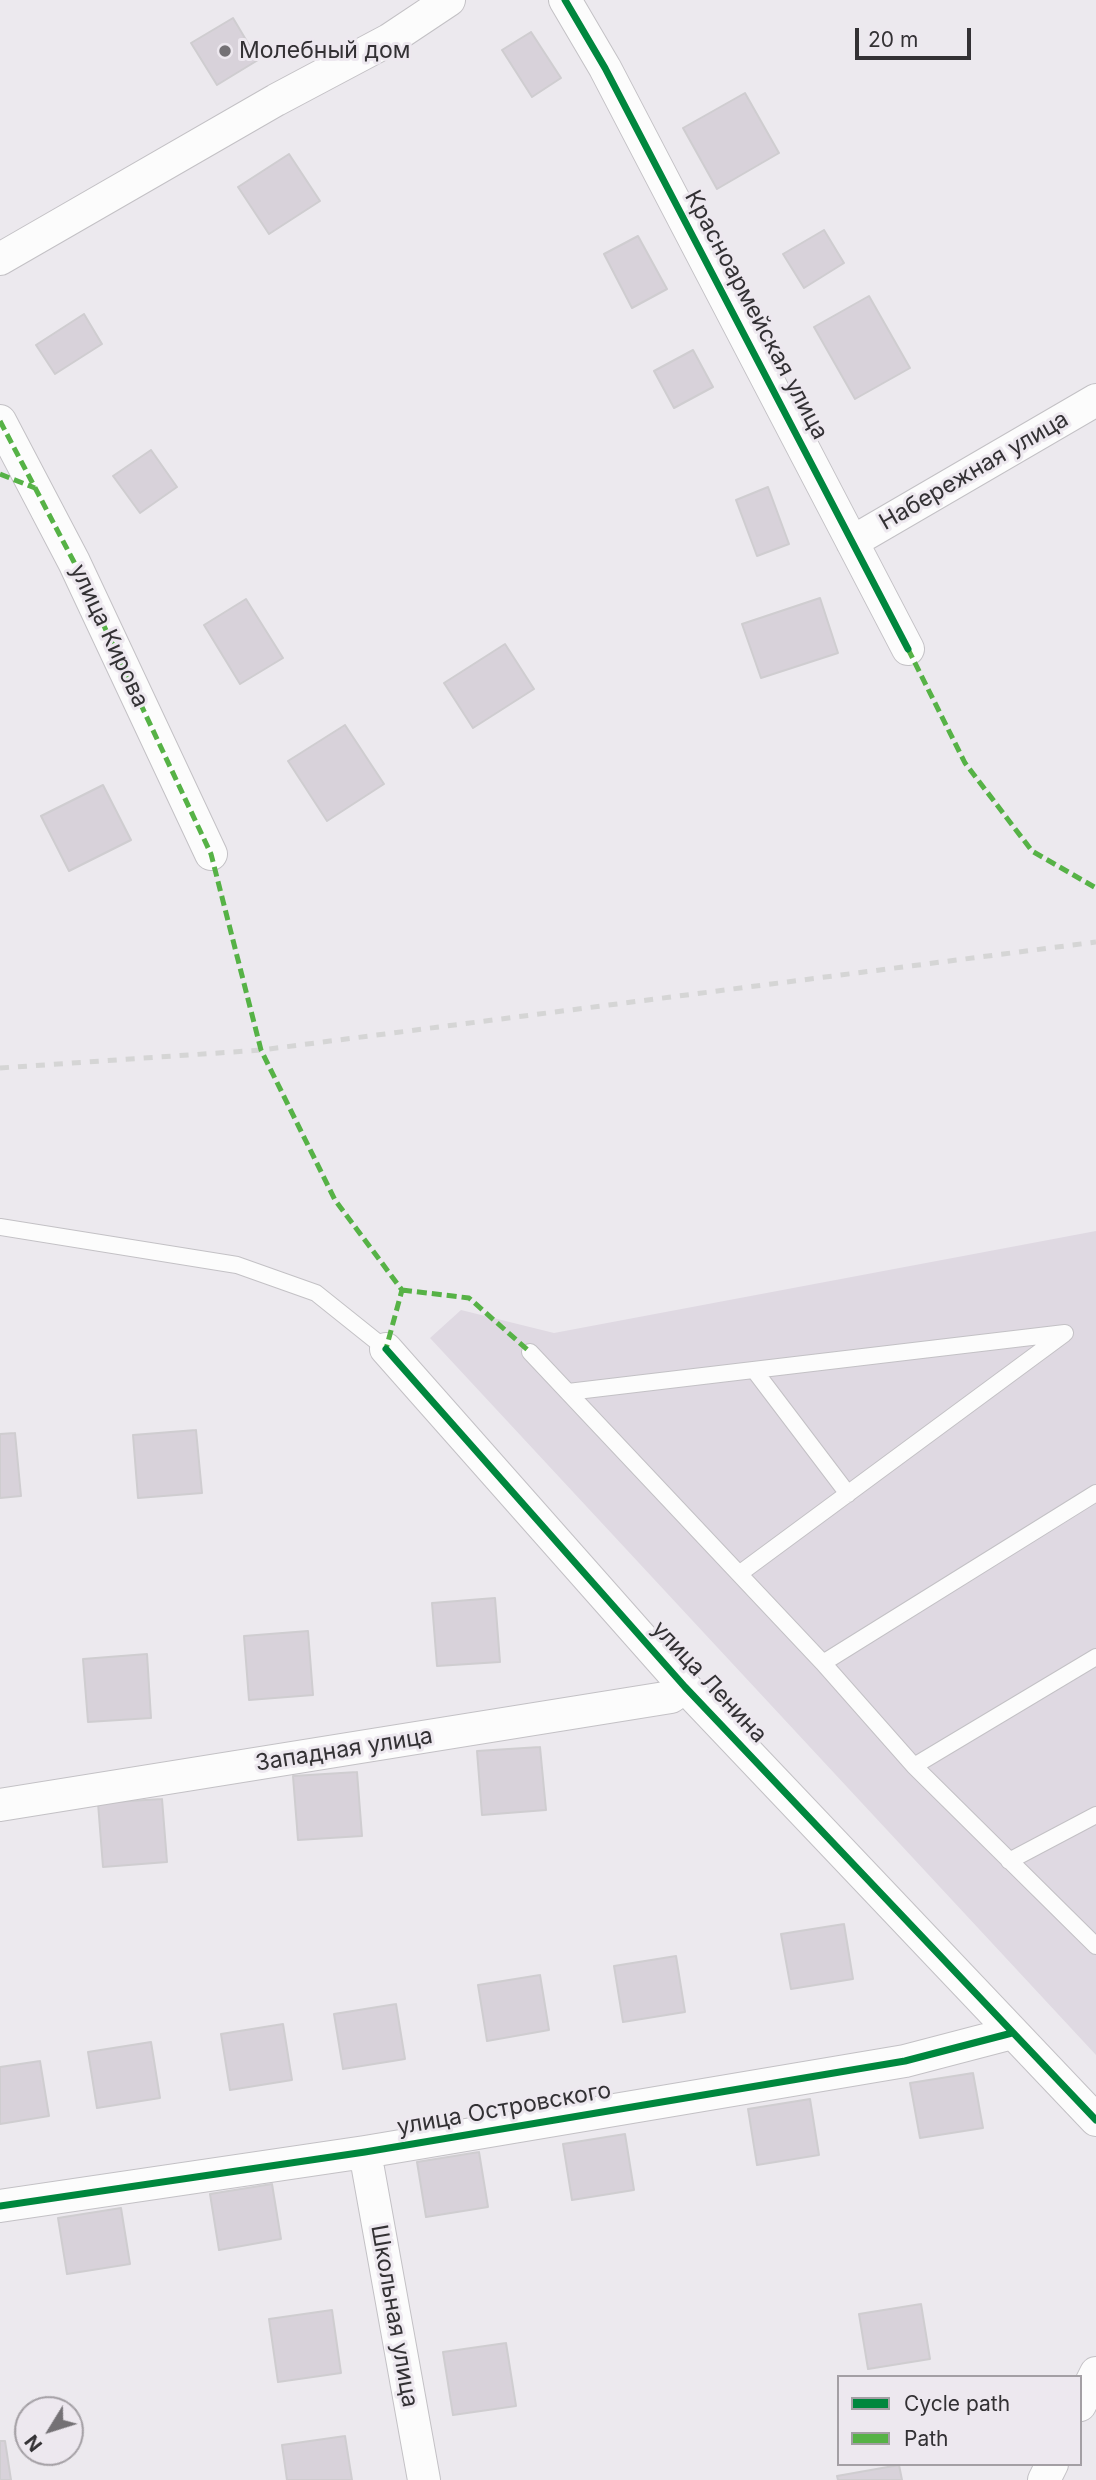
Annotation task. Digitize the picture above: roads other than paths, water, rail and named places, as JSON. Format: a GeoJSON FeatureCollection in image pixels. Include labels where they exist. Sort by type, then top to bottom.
{"type":"FeatureCollection","features":[{"type":"Feature","properties":{"kind":"street"},"geometry":{"type":"LineString","coordinates":[[0,259],[276,100],[389,40],[449,0]]}},
{"type":"Feature","properties":{"kind":"street","name":"Красноармейская улица"},"geometry":{"type":"LineString","coordinates":[[565,0],[605,68],[908,649]]}},
{"type":"Feature","properties":{"kind":"street","name":"Набережная улица"},"geometry":{"type":"LineString","coordinates":[[852,542],[1096,400]]}},
{"type":"Feature","properties":{"kind":"street","name":"улица Кирова"},"geometry":{"type":"LineString","coordinates":[[0,421],[74,562],[211,853]]}},
{"type":"Feature","properties":{"kind":"street","name":"улица Ленина"},"geometry":{"type":"LineString","coordinates":[[386,1349],[685,1687],[1096,2120]]}},
{"type":"Feature","properties":{"kind":"street","name":"Западная улица"},"geometry":{"type":"LineString","coordinates":[[0,1805],[671,1697],[685,1687]]}},
{"type":"Feature","properties":{"kind":"street","name":"улица Островского"},"geometry":{"type":"LineString","coordinates":[[0,2206],[365,2152],[905,2061],[1012,2034]]}},
{"type":"Feature","properties":{"kind":"street","name":"Школьная улица"},"geometry":{"type":"LineString","coordinates":[[365,2152],[424,2480]]}},
{"type":"Feature","properties":{"kind":"street"},"geometry":{"type":"LineString","coordinates":[[1082,2401],[1096,2373]]}},
{"type":"Feature","properties":{"kind":"lane"},"geometry":{"type":"LineString","coordinates":[[0,1227],[237,1265],[316,1293],[386,1349]]}},
{"type":"Feature","properties":{"kind":"lane"},"geometry":{"type":"LineString","coordinates":[[568,1392],[1065,1333],[739,1574]]}},
{"type":"Feature","properties":{"kind":"lane"},"geometry":{"type":"LineString","coordinates":[[530,1352],[823,1663],[914,1766],[1096,1946]]}},
{"type":"Feature","properties":{"kind":"lane"},"geometry":{"type":"LineString","coordinates":[[754,1370],[848,1494]]}},
{"type":"Feature","properties":{"kind":"lane"},"geometry":{"type":"LineString","coordinates":[[823,1663],[1096,1493]]}},
{"type":"Feature","properties":{"kind":"lane"},"geometry":{"type":"LineString","coordinates":[[914,1766],[1096,1657]]}},
{"type":"Feature","properties":{"kind":"lane"},"geometry":{"type":"LineString","coordinates":[[1009,1861],[1096,1815]]}},
{"type":"Feature","properties":{"kind":"railway"},"geometry":{"type":"LineString","coordinates":[[0,1068],[261,1050],[1096,942]]}},
{"type":"Feature","properties":{"kind":"place","name":"Молебный дом"},"geometry":{"type":"Point","coordinates":[225,51]}}]}
